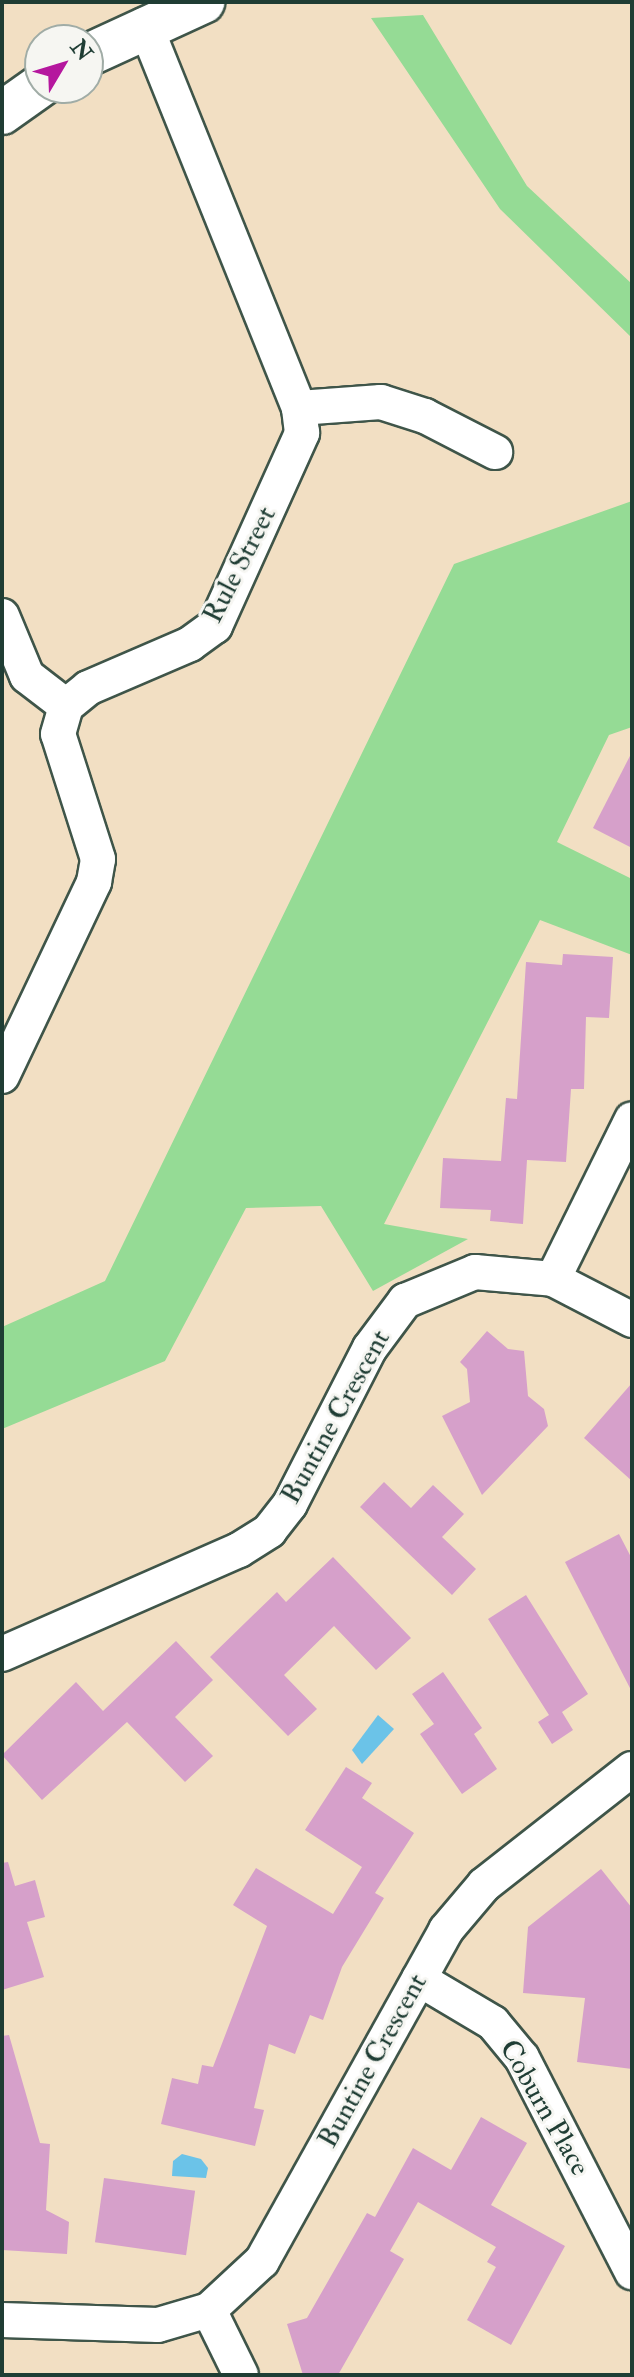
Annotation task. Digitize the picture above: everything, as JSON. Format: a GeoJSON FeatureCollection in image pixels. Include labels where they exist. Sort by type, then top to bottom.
{"type":"FeatureCollection","features":[{"type":"Feature","properties":{"kind":"street"},"geometry":{"type":"LineString","coordinates":[[104,47],[145,25],[203,2]]}},
{"type":"Feature","properties":{"kind":"street","name":"Rule Street"},"geometry":{"type":"LineString","coordinates":[[66,706],[88,688],[190,644],[215,626],[295,455],[302,433],[299,408],[145,25]]}},
{"type":"Feature","properties":{"kind":"street"},"geometry":{"type":"LineString","coordinates":[[2,113],[24,97]]}},
{"type":"Feature","properties":{"kind":"street"},"geometry":{"type":"LineString","coordinates":[[299,408],[381,402],[425,416],[495,452]]}},
{"type":"Feature","properties":{"kind":"street"},"geometry":{"type":"LineString","coordinates":[[2,616],[27,676],[66,706],[58,734],[98,859],[94,882],[2,1076]]}},
{"type":"Feature","properties":{"kind":"street"},"geometry":{"type":"LineString","coordinates":[[553,1279],[632,1119]]}},
{"type":"Feature","properties":{"kind":"street","name":"Buntine Crescent"},"geometry":{"type":"LineString","coordinates":[[2,1654],[239,1550],[269,1531],[290,1504],[370,1348],[405,1301],[475,1272],[553,1279],[632,1320]]}},
{"type":"Feature","properties":{"kind":"street","name":"Buntine Crescent"},"geometry":{"type":"LineString","coordinates":[[2,2320],[158,2325],[209,2310],[262,2261],[446,1930],[484,1885],[632,1769]]}},
{"type":"Feature","properties":{"kind":"street","name":"Coburn Place"},"geometry":{"type":"LineString","coordinates":[[419,1979],[493,2023],[522,2058],[632,2272]]}},
{"type":"Feature","properties":{"kind":"street"},"geometry":{"type":"LineString","coordinates":[[209,2310],[241,2375]]}},
{"type":"Feature","properties":{"kind":"green space"},"geometry":{"type":"Polygon","coordinates":[[[423,15],[527,186],[632,284],[632,338],[500,209],[371,18],[423,15]]]}},
{"type":"Feature","properties":{"kind":"green space"},"geometry":{"type":"Polygon","coordinates":[[[632,501],[632,727],[609,735],[557,842],[632,879],[632,955],[540,920],[384,1224],[468,1239],[373,1291],[321,1206],[246,1208],[165,1361],[2,1429],[2,1327],[105,1281],[454,564],[632,501]]]}},
{"type":"Feature","properties":{"kind":"water"},"geometry":{"type":"Polygon","coordinates":[[[378,1715],[394,1729],[362,1764],[352,1750],[378,1715]]]}},
{"type":"Feature","properties":{"kind":"water"},"geometry":{"type":"Polygon","coordinates":[[[182,2154],[201,2159],[208,2168],[206,2178],[172,2176],[173,2161],[182,2154]]]}},
{"type":"Feature","properties":{"kind":"building"},"geometry":{"type":"Polygon","coordinates":[[[632,752],[632,848],[593,828],[632,752]]]}},
{"type":"Feature","properties":{"kind":"building"},"geometry":{"type":"Polygon","coordinates":[[[563,954],[613,957],[609,1018],[586,1017],[584,1089],[571,1089],[566,1162],[527,1160],[523,1224],[490,1221],[491,1210],[440,1208],[443,1158],[501,1161],[506,1098],[517,1099],[526,962],[562,965],[563,954]]]}},
{"type":"Feature","properties":{"kind":"building"},"geometry":{"type":"Polygon","coordinates":[[[487,1331],[508,1349],[524,1351],[528,1396],[544,1409],[548,1426],[482,1495],[442,1416],[470,1402],[467,1369],[460,1362],[487,1331]]]}},
{"type":"Feature","properties":{"kind":"building"},"geometry":{"type":"Polygon","coordinates":[[[632,1383],[632,1481],[584,1438],[632,1383]]]}},
{"type":"Feature","properties":{"kind":"building"},"geometry":{"type":"Polygon","coordinates":[[[384,1482],[411,1508],[433,1485],[464,1514],[442,1537],[476,1569],[452,1595],[360,1507],[384,1482]]]}},
{"type":"Feature","properties":{"kind":"building"},"geometry":{"type":"Polygon","coordinates":[[[619,1534],[632,1559],[632,1692],[565,1562],[619,1534]]]}},
{"type":"Feature","properties":{"kind":"building"},"geometry":{"type":"Polygon","coordinates":[[[333,1557],[411,1638],[376,1670],[334,1626],[284,1675],[317,1709],[288,1736],[210,1657],[277,1592],[286,1602],[333,1557]]]}},
{"type":"Feature","properties":{"kind":"building"},"geometry":{"type":"Polygon","coordinates":[[[526,1595],[588,1694],[562,1712],[573,1730],[552,1744],[538,1722],[549,1715],[488,1619],[526,1595]]]}},
{"type":"Feature","properties":{"kind":"building"},"geometry":{"type":"Polygon","coordinates":[[[176,1641],[213,1680],[175,1717],[213,1756],[185,1782],[127,1722],[42,1800],[2,1755],[76,1682],[103,1711],[176,1641]]]}},
{"type":"Feature","properties":{"kind":"building"},"geometry":{"type":"Polygon","coordinates":[[[443,1672],[482,1728],[474,1734],[497,1769],[462,1794],[420,1734],[434,1724],[412,1694],[443,1672]]]}},
{"type":"Feature","properties":{"kind":"building"},"geometry":{"type":"Polygon","coordinates":[[[346,1767],[372,1783],[362,1798],[414,1833],[375,1893],[384,1898],[342,1967],[323,2020],[310,2015],[295,2054],[269,2044],[254,2108],[264,2110],[255,2146],[161,2124],[172,2078],[198,2084],[202,2065],[213,2067],[267,1926],[233,1905],[256,1868],[333,1914],[362,1867],[305,1830],[346,1767]]]}},
{"type":"Feature","properties":{"kind":"building"},"geometry":{"type":"Polygon","coordinates":[[[8,1862],[15,1886],[35,1880],[45,1917],[27,1922],[44,1977],[2,1990],[2,1863],[8,1862]]]}},
{"type":"Feature","properties":{"kind":"building"},"geometry":{"type":"Polygon","coordinates":[[[601,1869],[632,1908],[632,2069],[577,2062],[585,1998],[523,1993],[528,1927],[601,1869]]]}},
{"type":"Feature","properties":{"kind":"building"},"geometry":{"type":"Polygon","coordinates":[[[9,2035],[40,2143],[50,2144],[46,2210],[69,2222],[67,2254],[2,2250],[2,2036],[9,2035]]]}},
{"type":"Feature","properties":{"kind":"building"},"geometry":{"type":"Polygon","coordinates":[[[481,2117],[527,2143],[491,2205],[565,2246],[511,2345],[467,2320],[496,2267],[487,2262],[496,2247],[418,2202],[390,2251],[404,2259],[338,2375],[303,2375],[287,2324],[307,2318],[367,2213],[375,2217],[413,2148],[451,2170],[481,2117]]]}},
{"type":"Feature","properties":{"kind":"building"},"geometry":{"type":"Polygon","coordinates":[[[104,2178],[195,2191],[186,2255],[95,2242],[104,2178]]]}}]}
